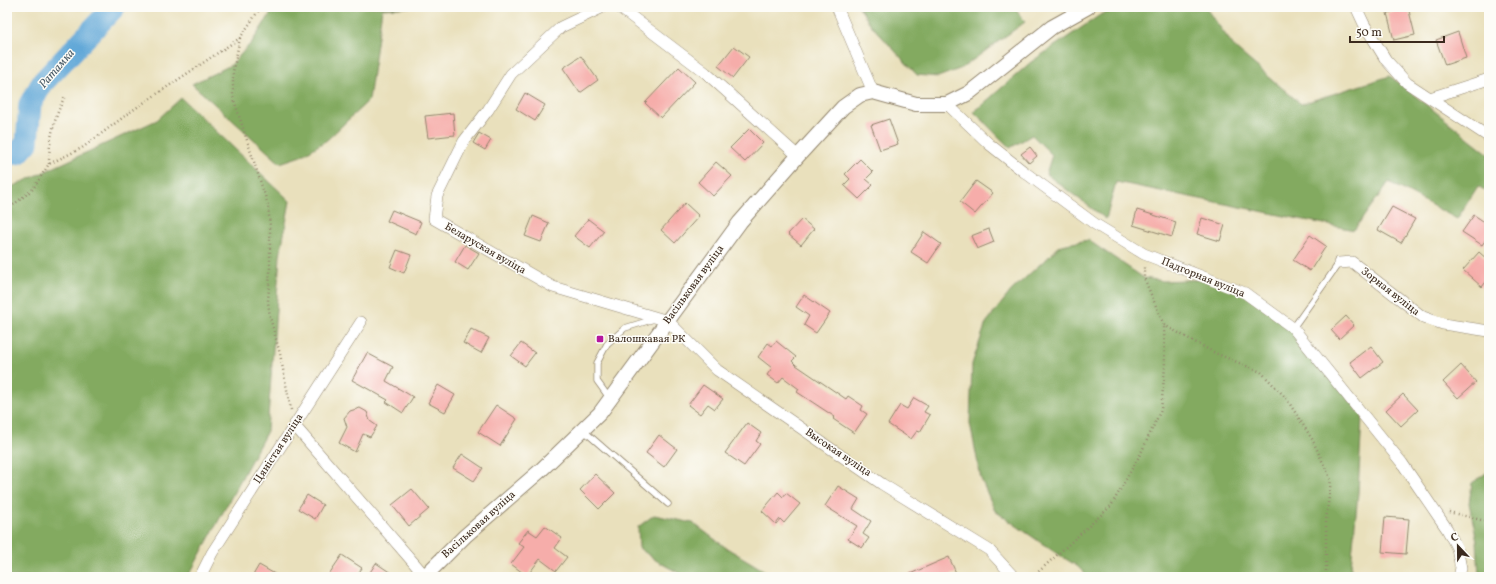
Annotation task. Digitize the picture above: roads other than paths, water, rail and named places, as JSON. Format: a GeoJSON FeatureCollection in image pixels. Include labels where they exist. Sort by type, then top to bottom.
{"type":"FeatureCollection","features":[{"type":"Feature","properties":{"kind":"street","name":"Беларуская вуліца"},"geometry":{"type":"LineString","coordinates":[[603,7],[561,26],[511,74],[488,110],[464,141],[437,196],[434,219],[553,287],[663,320]]}},
{"type":"Feature","properties":{"kind":"street"},"geometry":{"type":"LineString","coordinates":[[619,7],[706,73],[798,156]]}},
{"type":"Feature","properties":{"kind":"street"},"geometry":{"type":"LineString","coordinates":[[836,7],[879,94],[916,104],[947,104],[969,93],[1052,27],[1088,7]]}},
{"type":"Feature","properties":{"kind":"street"},"geometry":{"type":"LineString","coordinates":[[1356,7],[1364,24],[1386,60],[1407,83],[1489,137]]}},
{"type":"Feature","properties":{"kind":"street"},"geometry":{"type":"LineString","coordinates":[[1430,98],[1489,79]]}},
{"type":"Feature","properties":{"kind":"street","name":"Васільковая вуліца"},"geometry":{"type":"LineString","coordinates":[[425,577],[465,536],[541,470],[600,413],[663,320],[740,222],[798,156],[843,108],[860,95],[879,94]]}},
{"type":"Feature","properties":{"kind":"street","name":"Падгорная вуліца"},"geometry":{"type":"LineString","coordinates":[[947,104],[990,144],[1023,171],[1095,224],[1144,254],[1245,293],[1293,328],[1402,463],[1457,548],[1461,568],[1460,577]]}},
{"type":"Feature","properties":{"kind":"street","name":"Зорная вуліца"},"geometry":{"type":"LineString","coordinates":[[1339,263],[1352,262],[1423,317],[1443,324],[1489,331]]}},
{"type":"Feature","properties":{"kind":"street","name":"Высокая вуліца"},"geometry":{"type":"LineString","coordinates":[[663,320],[717,370],[882,484],[989,550],[1014,577]]}},
{"type":"Feature","properties":{"kind":"street","name":"Цяністая вуліца"},"geometry":{"type":"LineString","coordinates":[[200,577],[212,553],[361,322]]}},
{"type":"Feature","properties":{"kind":"street"},"geometry":{"type":"LineString","coordinates":[[294,425],[425,577]]}},
{"type":"Feature","properties":{"kind":"lane"},"geometry":{"type":"LineString","coordinates":[[1293,328],[1339,263]]}},
{"type":"Feature","properties":{"kind":"lane"},"geometry":{"type":"LineString","coordinates":[[610,399],[597,381],[597,363],[607,344],[626,328],[663,320]]}},
{"type":"Feature","properties":{"kind":"lane"},"geometry":{"type":"LineString","coordinates":[[583,430],[668,504]]}},
{"type":"Feature","properties":{"kind":"waterway","name":"Ратамка"},"geometry":{"type":"LineString","coordinates":[[7,154],[18,153],[27,143],[30,104],[43,82],[114,7]]}},
{"type":"Feature","properties":{"kind":"place","name":"Валошкавая РК"},"geometry":{"type":"Point","coordinates":[600,339]}}]}
